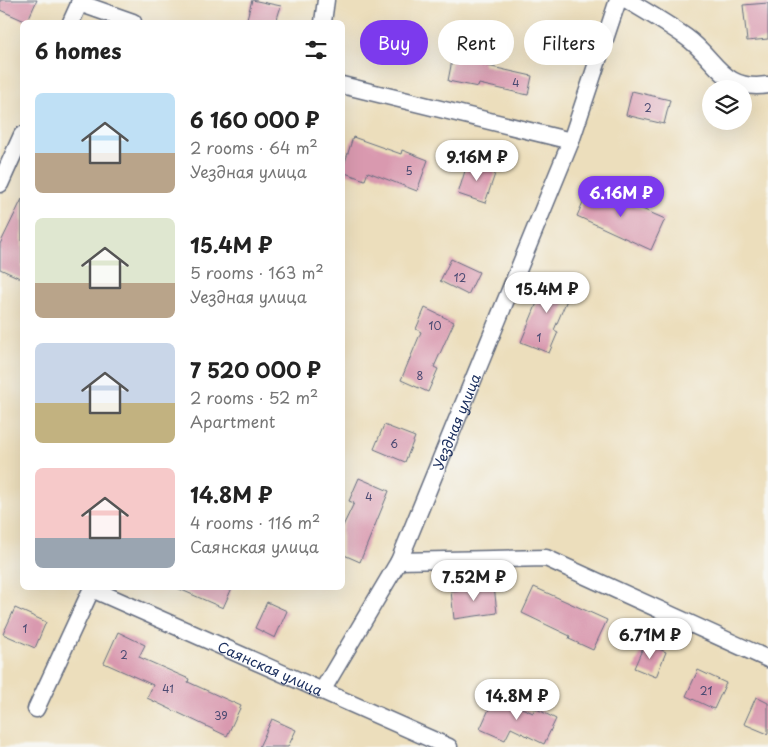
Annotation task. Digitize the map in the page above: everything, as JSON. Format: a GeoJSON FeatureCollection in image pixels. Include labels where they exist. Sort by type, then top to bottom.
{"type":"FeatureCollection","features":[{"type":"Feature","properties":{"kind":"street"},"geometry":{"type":"LineString","coordinates":[[323,20],[326,0]]}},
{"type":"Feature","properties":{"kind":"street","name":"Уездная улица"},"geometry":{"type":"LineString","coordinates":[[322,691],[399,561],[571,141],[618,0]]}},
{"type":"Feature","properties":{"kind":"street"},"geometry":{"type":"LineString","coordinates":[[627,0],[687,38],[726,78],[740,84],[768,84]]}},
{"type":"Feature","properties":{"kind":"street"},"geometry":{"type":"LineString","coordinates":[[72,20],[80,2],[128,20]]}},
{"type":"Feature","properties":{"kind":"street"},"geometry":{"type":"LineString","coordinates":[[345,86],[571,141]]}},
{"type":"Feature","properties":{"kind":"street"},"geometry":{"type":"LineString","coordinates":[[0,184],[20,139]]}},
{"type":"Feature","properties":{"kind":"street"},"geometry":{"type":"LineString","coordinates":[[399,561],[546,558],[768,659]]}},
{"type":"Feature","properties":{"kind":"street"},"geometry":{"type":"LineString","coordinates":[[36,709],[91,590]]}},
{"type":"Feature","properties":{"kind":"street","name":"Саянская улица"},"geometry":{"type":"LineString","coordinates":[[96,590],[449,747]]}},
{"type":"Feature","properties":{"kind":"building"},"geometry":{"type":"Polygon","coordinates":[[[0,0],[37,0],[28,20],[22,20],[0,10],[0,0]]]}},
{"type":"Feature","properties":{"kind":"building"},"geometry":{"type":"Polygon","coordinates":[[[252,0],[281,6],[277,20],[247,20],[252,0]]]}},
{"type":"Feature","properties":{"kind":"building"},"geometry":{"type":"Polygon","coordinates":[[[768,3],[768,39],[747,41],[743,5],[768,3]]]}},
{"type":"Feature","properties":{"kind":"building"},"geometry":{"type":"Polygon","coordinates":[[[451,65],[483,65],[532,76],[528,95],[479,84],[478,87],[448,81],[451,65]]]}},
{"type":"Feature","properties":{"kind":"building"},"geometry":{"type":"Polygon","coordinates":[[[632,91],[670,100],[664,124],[626,115],[632,91]]]}},
{"type":"Feature","properties":{"kind":"building"},"geometry":{"type":"Polygon","coordinates":[[[353,137],[401,154],[402,150],[428,160],[417,191],[368,172],[365,180],[345,173],[345,162],[353,137]]]}},
{"type":"Feature","properties":{"kind":"building"},"geometry":{"type":"Polygon","coordinates":[[[468,161],[496,171],[485,203],[458,194],[468,161]]]}},
{"type":"Feature","properties":{"kind":"building"},"geometry":{"type":"Polygon","coordinates":[[[590,186],[665,219],[651,250],[577,216],[590,186]]]}},
{"type":"Feature","properties":{"kind":"building"},"geometry":{"type":"Polygon","coordinates":[[[20,203],[20,278],[0,269],[0,244],[20,203]]]}},
{"type":"Feature","properties":{"kind":"building"},"geometry":{"type":"Polygon","coordinates":[[[451,259],[479,272],[468,295],[440,281],[451,259]]]}},
{"type":"Feature","properties":{"kind":"building"},"geometry":{"type":"Polygon","coordinates":[[[545,275],[573,286],[554,330],[558,332],[549,353],[521,342],[539,298],[536,296],[545,275]]]}},
{"type":"Feature","properties":{"kind":"building"},"geometry":{"type":"Polygon","coordinates":[[[425,308],[454,322],[434,367],[438,369],[428,392],[401,380],[421,332],[416,329],[425,308]]]}},
{"type":"Feature","properties":{"kind":"building"},"geometry":{"type":"Polygon","coordinates":[[[384,425],[415,437],[405,462],[374,449],[384,425]]]}},
{"type":"Feature","properties":{"kind":"building"},"geometry":{"type":"Polygon","coordinates":[[[359,478],[389,491],[360,562],[345,555],[345,522],[354,503],[349,501],[359,478]]]}},
{"type":"Feature","properties":{"kind":"building"},"geometry":{"type":"Polygon","coordinates":[[[494,586],[497,613],[454,619],[451,591],[494,586]]]}},
{"type":"Feature","properties":{"kind":"building"},"geometry":{"type":"Polygon","coordinates":[[[534,587],[607,620],[593,650],[569,639],[570,636],[522,613],[534,587]]]}},
{"type":"Feature","properties":{"kind":"building"},"geometry":{"type":"Polygon","coordinates":[[[182,590],[231,590],[223,608],[182,590]]]}},
{"type":"Feature","properties":{"kind":"building"},"geometry":{"type":"Polygon","coordinates":[[[267,602],[287,611],[275,638],[255,628],[267,602]]]}},
{"type":"Feature","properties":{"kind":"building"},"geometry":{"type":"Polygon","coordinates":[[[15,608],[46,622],[35,648],[3,634],[15,608]]]}},
{"type":"Feature","properties":{"kind":"building"},"geometry":{"type":"Polygon","coordinates":[[[118,632],[145,645],[139,657],[189,679],[188,682],[241,706],[227,736],[147,698],[153,685],[104,663],[118,632]]]}},
{"type":"Feature","properties":{"kind":"building"},"geometry":{"type":"Polygon","coordinates":[[[645,643],[666,652],[656,677],[634,668],[645,643]]]}},
{"type":"Feature","properties":{"kind":"building"},"geometry":{"type":"Polygon","coordinates":[[[698,670],[726,683],[714,709],[686,696],[698,670]]]}},
{"type":"Feature","properties":{"kind":"building"},"geometry":{"type":"Polygon","coordinates":[[[495,696],[533,713],[535,708],[556,719],[544,744],[511,728],[505,740],[480,729],[495,696]]]}},
{"type":"Feature","properties":{"kind":"building"},"geometry":{"type":"Polygon","coordinates":[[[756,697],[768,703],[768,734],[744,724],[756,697]]]}},
{"type":"Feature","properties":{"kind":"building"},"geometry":{"type":"Polygon","coordinates":[[[272,719],[296,730],[288,747],[259,747],[272,719]]]}}]}
